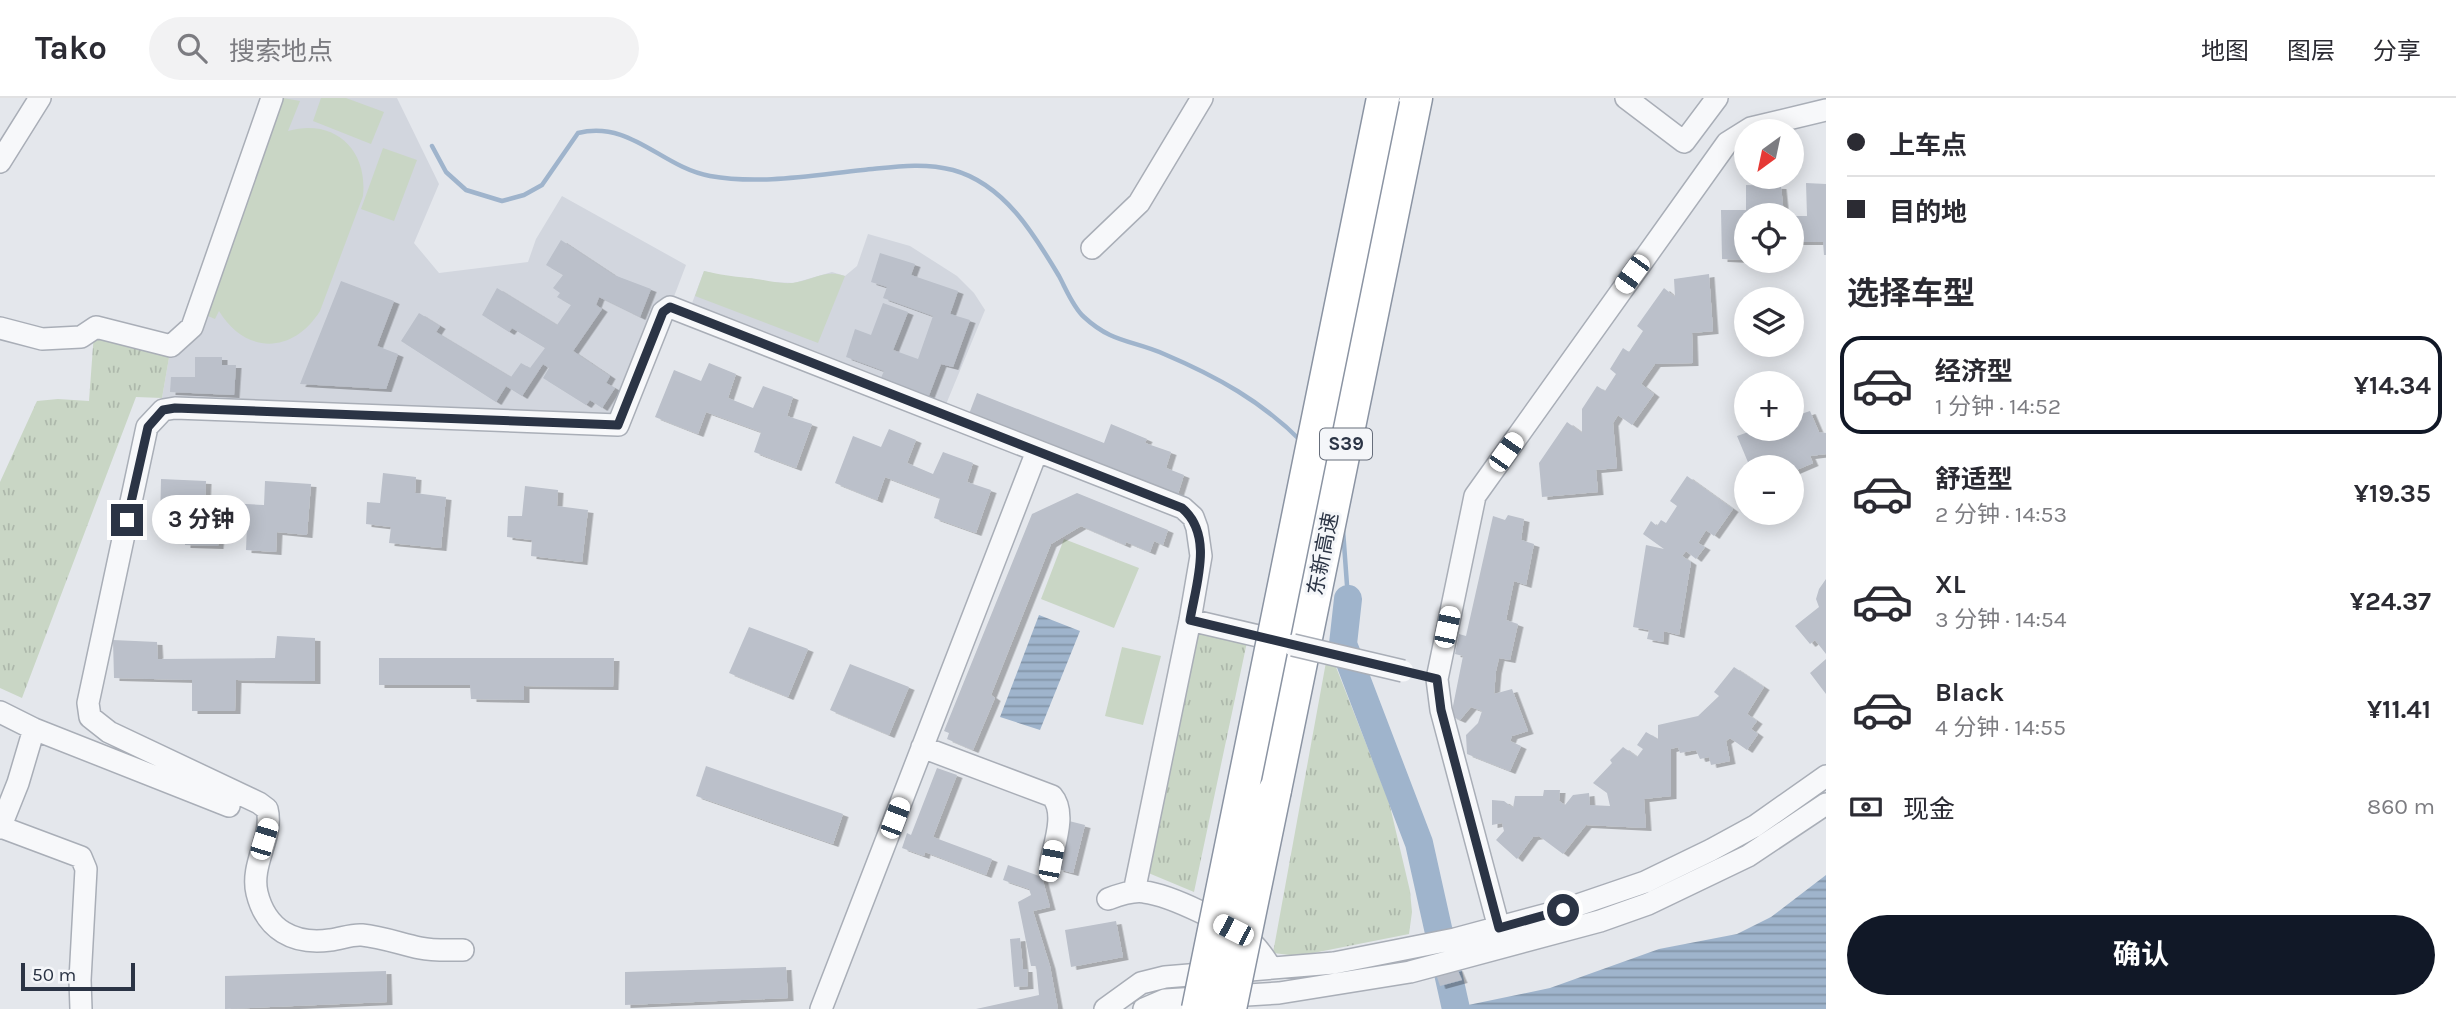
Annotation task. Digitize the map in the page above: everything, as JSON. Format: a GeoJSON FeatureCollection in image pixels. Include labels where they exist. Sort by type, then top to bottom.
{"type":"FeatureCollection","features":[{"type":"Feature","properties":{"kind":"highway","name":"东新高速"},"geometry":{"type":"LineString","coordinates":[[1198,1009],[1383,98]]}},
{"type":"Feature","properties":{"kind":"highway","name":"东新高速"},"geometry":{"type":"LineString","coordinates":[[1230,1009],[1416,98]]}},
{"type":"Feature","properties":{"kind":"street"},"geometry":{"type":"LineString","coordinates":[[0,162],[40,98]]}},
{"type":"Feature","properties":{"kind":"street"},"geometry":{"type":"LineString","coordinates":[[0,328],[42,339],[81,337],[96,327],[171,346],[192,327],[272,98]]}},
{"type":"Feature","properties":{"kind":"street"},"geometry":{"type":"LineString","coordinates":[[1092,248],[1139,203],[1202,98]]}},
{"type":"Feature","properties":{"kind":"street"},"geometry":{"type":"LineString","coordinates":[[1626,98],[1684,142],[1717,98]]}},
{"type":"Feature","properties":{"kind":"street"},"geometry":{"type":"LineString","coordinates":[[1499,928],[1441,710],[1437,679],[1475,496],[1727,142],[1751,128],[1826,110]]}},
{"type":"Feature","properties":{"kind":"street"},"geometry":{"type":"LineString","coordinates":[[463,950],[422,948],[358,935],[309,941],[288,935],[277,928],[263,910],[256,891],[259,855],[269,823],[267,809],[109,732],[90,717],[88,703],[143,442],[148,427],[157,415],[163,410],[175,408],[618,425],[663,312],[670,307],[1182,508],[1193,517],[1200,540],[1201,556],[1134,892]]}},
{"type":"Feature","properties":{"kind":"street"},"geometry":{"type":"LineString","coordinates":[[821,1009],[1037,451]]}},
{"type":"Feature","properties":{"kind":"street"},"geometry":{"type":"LineString","coordinates":[[1190,620],[1437,679]]}},
{"type":"Feature","properties":{"kind":"street"},"geometry":{"type":"LineString","coordinates":[[0,712],[34,729],[229,806]]}},
{"type":"Feature","properties":{"kind":"street"},"geometry":{"type":"LineString","coordinates":[[34,729],[18,783],[0,828],[81,857],[86,869],[81,1009]]}},
{"type":"Feature","properties":{"kind":"street"},"geometry":{"type":"LineString","coordinates":[[922,747],[1052,796],[1056,802],[1058,826],[1051,861]]}},
{"type":"Feature","properties":{"kind":"street"},"geometry":{"type":"LineString","coordinates":[[1144,1009],[1165,1000],[1279,993],[1410,972],[1499,928],[1645,883],[1755,826],[1826,776]]}},
{"type":"Feature","properties":{"kind":"street"},"geometry":{"type":"LineString","coordinates":[[1105,1009],[1142,983],[1165,977],[1334,962],[1402,951],[1458,949],[1600,920],[1648,904],[1748,856],[1826,804]]}},
{"type":"Feature","properties":{"kind":"street"},"geometry":{"type":"LineString","coordinates":[[1108,899],[1134,892],[1171,899],[1251,941],[1271,968]]}},
{"type":"Feature","properties":{"kind":"shaded area"},"geometry":{"type":"Polygon","coordinates":[[[272,98],[397,98],[439,184],[414,243],[439,273],[528,262],[536,239],[562,196],[686,265],[670,307],[650,315],[609,416],[162,398],[171,346],[192,327],[272,98]]]}},
{"type":"Feature","properties":{"kind":"shaded area"},"geometry":{"type":"Polygon","coordinates":[[[868,234],[910,246],[957,276],[974,293],[985,310],[942,414],[688,314],[704,271],[731,278],[794,283],[832,272],[845,276],[857,266],[868,234]]]}},
{"type":"Feature","properties":{"kind":"green space"},"geometry":{"type":"Polygon","coordinates":[[[283,98],[300,101],[288,131],[320,129],[333,133],[354,151],[363,179],[363,196],[320,311],[297,335],[270,344],[242,336],[219,311],[215,319],[201,313],[283,98]]]}},
{"type":"Feature","properties":{"kind":"green space"},"geometry":{"type":"Polygon","coordinates":[[[321,98],[346,98],[384,112],[371,144],[313,121],[321,98]]]}},
{"type":"Feature","properties":{"kind":"green space"},"geometry":{"type":"Polygon","coordinates":[[[383,148],[417,160],[394,221],[361,209],[383,148]]]}},
{"type":"Feature","properties":{"kind":"green space"},"geometry":{"type":"Polygon","coordinates":[[[704,271],[786,283],[830,274],[845,276],[818,343],[695,296],[704,271]]]}},
{"type":"Feature","properties":{"kind":"green space"},"geometry":{"type":"Polygon","coordinates":[[[94,333],[170,352],[162,398],[136,397],[22,698],[0,688],[0,482],[37,401],[89,401],[94,333]]]}},
{"type":"Feature","properties":{"kind":"green space"},"geometry":{"type":"Polygon","coordinates":[[[1064,539],[1139,568],[1114,628],[1041,599],[1064,539]]]}},
{"type":"Feature","properties":{"kind":"green space"},"geometry":{"type":"Polygon","coordinates":[[[1195,628],[1247,642],[1194,892],[1146,872],[1195,628]]]}},
{"type":"Feature","properties":{"kind":"green space"},"geometry":{"type":"Polygon","coordinates":[[[1122,647],[1161,656],[1143,725],[1105,716],[1122,647]]]}},
{"type":"Feature","properties":{"kind":"green space"},"geometry":{"type":"Polygon","coordinates":[[[1326,662],[1334,662],[1389,802],[1410,891],[1412,912],[1409,934],[1298,956],[1273,953],[1326,662]]]}},
{"type":"Feature","properties":{"kind":"water"},"geometry":{"type":"Polygon","coordinates":[[[1039,615],[1080,631],[1040,730],[1000,717],[1039,615]]]}},
{"type":"Feature","properties":{"kind":"water"},"geometry":{"type":"Polygon","coordinates":[[[1826,875],[1826,1009],[1449,1009],[1550,988],[1659,949],[1737,934],[1771,917],[1826,875]]]}},
{"type":"Feature","properties":{"kind":"building"},"geometry":{"type":"Polygon","coordinates":[[[1806,183],[1826,184],[1826,255],[1823,242],[1804,242],[1804,216],[1807,216],[1806,183]]]}},
{"type":"Feature","properties":{"kind":"building"},"geometry":{"type":"Polygon","coordinates":[[[1746,189],[1781,189],[1783,203],[1746,203],[1746,189]]]}},
{"type":"Feature","properties":{"kind":"building"},"geometry":{"type":"Polygon","coordinates":[[[1721,210],[1734,210],[1734,260],[1722,259],[1721,210]]]}},
{"type":"Feature","properties":{"kind":"building"},"geometry":{"type":"Polygon","coordinates":[[[561,240],[614,275],[651,289],[640,317],[599,297],[596,305],[602,309],[573,351],[610,376],[606,383],[615,388],[602,408],[590,400],[586,405],[543,378],[549,368],[543,364],[522,396],[506,386],[496,402],[401,341],[419,313],[440,326],[436,332],[511,377],[521,363],[530,368],[545,348],[512,328],[509,332],[482,315],[497,288],[557,325],[571,305],[557,297],[560,293],[553,288],[563,275],[546,265],[561,240]]]}},
{"type":"Feature","properties":{"kind":"building"},"geometry":{"type":"Polygon","coordinates":[[[880,253],[915,264],[911,275],[958,291],[950,314],[970,320],[953,367],[941,364],[928,398],[880,380],[884,371],[846,357],[855,329],[871,335],[883,303],[908,312],[893,350],[918,359],[933,316],[883,298],[887,287],[871,282],[880,253]]]}},
{"type":"Feature","properties":{"kind":"building"},"geometry":{"type":"Polygon","coordinates":[[[1709,274],[1713,331],[1692,333],[1693,363],[1655,364],[1641,384],[1654,394],[1632,425],[1618,415],[1613,423],[1617,468],[1596,470],[1598,492],[1542,497],[1539,463],[1567,422],[1582,433],[1582,409],[1597,386],[1605,391],[1616,374],[1610,369],[1623,348],[1629,352],[1643,331],[1637,326],[1664,288],[1675,297],[1674,279],[1709,274]]]}},
{"type":"Feature","properties":{"kind":"building"},"geometry":{"type":"Polygon","coordinates":[[[341,281],[394,301],[377,346],[398,354],[386,389],[300,384],[341,281]]]}},
{"type":"Feature","properties":{"kind":"building"},"geometry":{"type":"Polygon","coordinates":[[[195,357],[222,357],[222,365],[236,365],[234,395],[170,392],[171,377],[195,377],[195,357]]]}},
{"type":"Feature","properties":{"kind":"building"},"geometry":{"type":"Polygon","coordinates":[[[709,363],[736,374],[728,398],[753,408],[763,386],[793,397],[787,416],[812,424],[796,468],[754,452],[761,432],[706,412],[698,434],[655,417],[674,370],[701,381],[709,363]]]}},
{"type":"Feature","properties":{"kind":"building"},"geometry":{"type":"Polygon","coordinates":[[[977,393],[1104,443],[1111,424],[1147,439],[1145,443],[1171,452],[1166,468],[1184,475],[1178,494],[969,414],[977,393]]]}},
{"type":"Feature","properties":{"kind":"building"},"geometry":{"type":"Polygon","coordinates":[[[1810,411],[1819,432],[1826,433],[1826,454],[1810,456],[1813,463],[1804,467],[1804,455],[1745,455],[1739,441],[1804,441],[1804,413],[1810,411]]]}},
{"type":"Feature","properties":{"kind":"building"},"geometry":{"type":"Polygon","coordinates":[[[889,429],[916,440],[907,463],[933,474],[943,452],[973,463],[967,482],[991,490],[976,533],[934,518],[940,498],[885,477],[877,500],[835,483],[853,436],[881,447],[889,429]]]}},
{"type":"Feature","properties":{"kind":"building"},"geometry":{"type":"Polygon","coordinates":[[[383,473],[416,477],[415,493],[446,497],[441,548],[389,543],[391,527],[366,524],[367,502],[380,503],[383,473]]]}},
{"type":"Feature","properties":{"kind":"building"},"geometry":{"type":"Polygon","coordinates":[[[1687,476],[1733,509],[1714,536],[1706,530],[1698,543],[1705,547],[1696,559],[1686,551],[1682,556],[1691,562],[1679,635],[1664,631],[1663,642],[1647,639],[1649,630],[1633,627],[1646,545],[1664,549],[1643,534],[1651,521],[1657,526],[1661,520],[1666,523],[1677,506],[1670,501],[1687,476]]]}},
{"type":"Feature","properties":{"kind":"building"},"geometry":{"type":"Polygon","coordinates":[[[161,479],[206,481],[205,502],[264,505],[265,481],[311,484],[307,535],[277,532],[276,552],[246,550],[247,525],[220,523],[218,546],[185,545],[185,525],[160,525],[161,479]]]}},
{"type":"Feature","properties":{"kind":"building"},"geometry":{"type":"Polygon","coordinates":[[[525,486],[558,490],[557,506],[588,510],[582,562],[531,556],[532,540],[507,537],[508,516],[522,516],[525,486]]]}},
{"type":"Feature","properties":{"kind":"building"},"geometry":{"type":"Polygon","coordinates":[[[1077,493],[1168,530],[1163,545],[1154,541],[1150,552],[1126,542],[1125,545],[1081,526],[1051,544],[991,695],[995,698],[973,750],[947,739],[949,733],[944,731],[1032,514],[1077,493]]]}},
{"type":"Feature","properties":{"kind":"building"},"geometry":{"type":"Polygon","coordinates":[[[1508,515],[1524,519],[1521,540],[1534,544],[1526,585],[1514,581],[1506,620],[1518,624],[1510,660],[1499,658],[1496,671],[1494,694],[1512,689],[1528,731],[1512,736],[1510,741],[1521,746],[1510,771],[1467,754],[1466,735],[1478,723],[1482,711],[1471,707],[1460,720],[1451,716],[1463,656],[1455,654],[1459,634],[1466,636],[1493,516],[1505,520],[1508,515]]]}},
{"type":"Feature","properties":{"kind":"building"},"geometry":{"type":"Polygon","coordinates":[[[1826,579],[1826,654],[1815,640],[1810,644],[1795,626],[1819,607],[1816,599],[1826,579]]]}},
{"type":"Feature","properties":{"kind":"building"},"geometry":{"type":"Polygon","coordinates":[[[749,627],[808,649],[788,697],[729,673],[749,627]]]}},
{"type":"Feature","properties":{"kind":"building"},"geometry":{"type":"Polygon","coordinates":[[[277,636],[315,638],[315,681],[236,680],[235,711],[192,711],[192,680],[114,678],[113,640],[157,642],[158,659],[275,658],[277,636]]]}},
{"type":"Feature","properties":{"kind":"building"},"geometry":{"type":"Polygon","coordinates":[[[379,658],[614,658],[613,687],[524,686],[524,700],[471,699],[470,685],[379,685],[379,658]]]}},
{"type":"Feature","properties":{"kind":"building"},"geometry":{"type":"Polygon","coordinates":[[[1826,659],[1826,694],[1810,673],[1826,659]]]}},
{"type":"Feature","properties":{"kind":"building"},"geometry":{"type":"Polygon","coordinates":[[[850,664],[909,687],[889,735],[830,710],[850,664]]]}},
{"type":"Feature","properties":{"kind":"building"},"geometry":{"type":"Polygon","coordinates":[[[1734,667],[1764,687],[1747,714],[1757,721],[1751,729],[1758,734],[1747,750],[1730,738],[1726,741],[1730,761],[1711,765],[1709,757],[1700,759],[1696,750],[1680,753],[1678,747],[1671,749],[1671,796],[1644,799],[1646,828],[1586,825],[1563,854],[1539,836],[1533,837],[1517,859],[1496,840],[1504,831],[1502,823],[1492,825],[1492,800],[1504,801],[1513,808],[1515,796],[1543,796],[1544,790],[1560,790],[1559,801],[1565,805],[1573,795],[1589,793],[1590,805],[1610,806],[1607,793],[1593,783],[1612,763],[1610,760],[1623,747],[1637,757],[1643,749],[1637,745],[1646,732],[1658,739],[1658,725],[1698,716],[1719,696],[1714,692],[1734,667]]]}},
{"type":"Feature","properties":{"kind":"building"},"geometry":{"type":"Polygon","coordinates":[[[706,766],[843,814],[833,844],[696,796],[706,766]]]}},
{"type":"Feature","properties":{"kind":"building"},"geometry":{"type":"Polygon","coordinates":[[[937,768],[957,775],[933,837],[992,859],[986,875],[925,852],[924,856],[902,848],[907,833],[911,835],[937,768]]]}},
{"type":"Feature","properties":{"kind":"building"},"geometry":{"type":"Polygon","coordinates":[[[1069,821],[1085,825],[1073,873],[1058,869],[1069,821]]]}},
{"type":"Feature","properties":{"kind":"building"},"geometry":{"type":"Polygon","coordinates":[[[1008,865],[1042,877],[1050,907],[1033,911],[1050,966],[1058,1009],[976,1009],[1039,995],[1036,966],[1031,966],[1018,902],[1031,895],[1029,889],[1003,880],[1008,865]]]}},
{"type":"Feature","properties":{"kind":"building"},"geometry":{"type":"Polygon","coordinates":[[[1116,921],[1123,957],[1071,967],[1065,930],[1116,921]]]}},
{"type":"Feature","properties":{"kind":"building"},"geometry":{"type":"Polygon","coordinates":[[[1020,938],[1023,969],[1027,969],[1028,986],[1014,987],[1010,939],[1020,938]]]}},
{"type":"Feature","properties":{"kind":"building"},"geometry":{"type":"Polygon","coordinates":[[[786,967],[788,998],[625,1005],[625,972],[786,967]]]}},
{"type":"Feature","properties":{"kind":"building"},"geometry":{"type":"Polygon","coordinates":[[[1457,968],[1462,980],[1440,986],[1436,974],[1457,968]]]}},
{"type":"Feature","properties":{"kind":"building"},"geometry":{"type":"Polygon","coordinates":[[[386,971],[387,1002],[225,1009],[225,976],[386,971]]]}},
{"type":"Feature","properties":{"kind":"waterway"},"geometry":{"type":"LineString","coordinates":[[432,146],[446,172],[466,190],[502,201],[524,195],[542,185],[578,133],[597,131],[630,139],[692,171],[729,179],[787,178],[908,166],[953,170],[988,187],[1016,212],[1039,244],[1076,308],[1094,325],[1104,332],[1153,349],[1220,381],[1255,402],[1302,442]]}},
{"type":"Feature","properties":{"kind":"waterway"},"geometry":{"type":"LineString","coordinates":[[1343,530],[1348,599]]}},
{"type":"Feature","properties":{"kind":"waterway"},"geometry":{"type":"LineString","coordinates":[[1348,599],[1343,644],[1419,843],[1456,1009]]}},
{"type":"Feature","properties":{"kind":"route"},"geometry":{"type":"LineString","coordinates":[[127,520],[143,442],[148,427],[163,410],[175,408],[618,425],[663,312],[670,307],[1182,508],[1193,517],[1200,540],[1201,556],[1190,620],[1437,679],[1441,710],[1499,928],[1563,910]]}}]}
